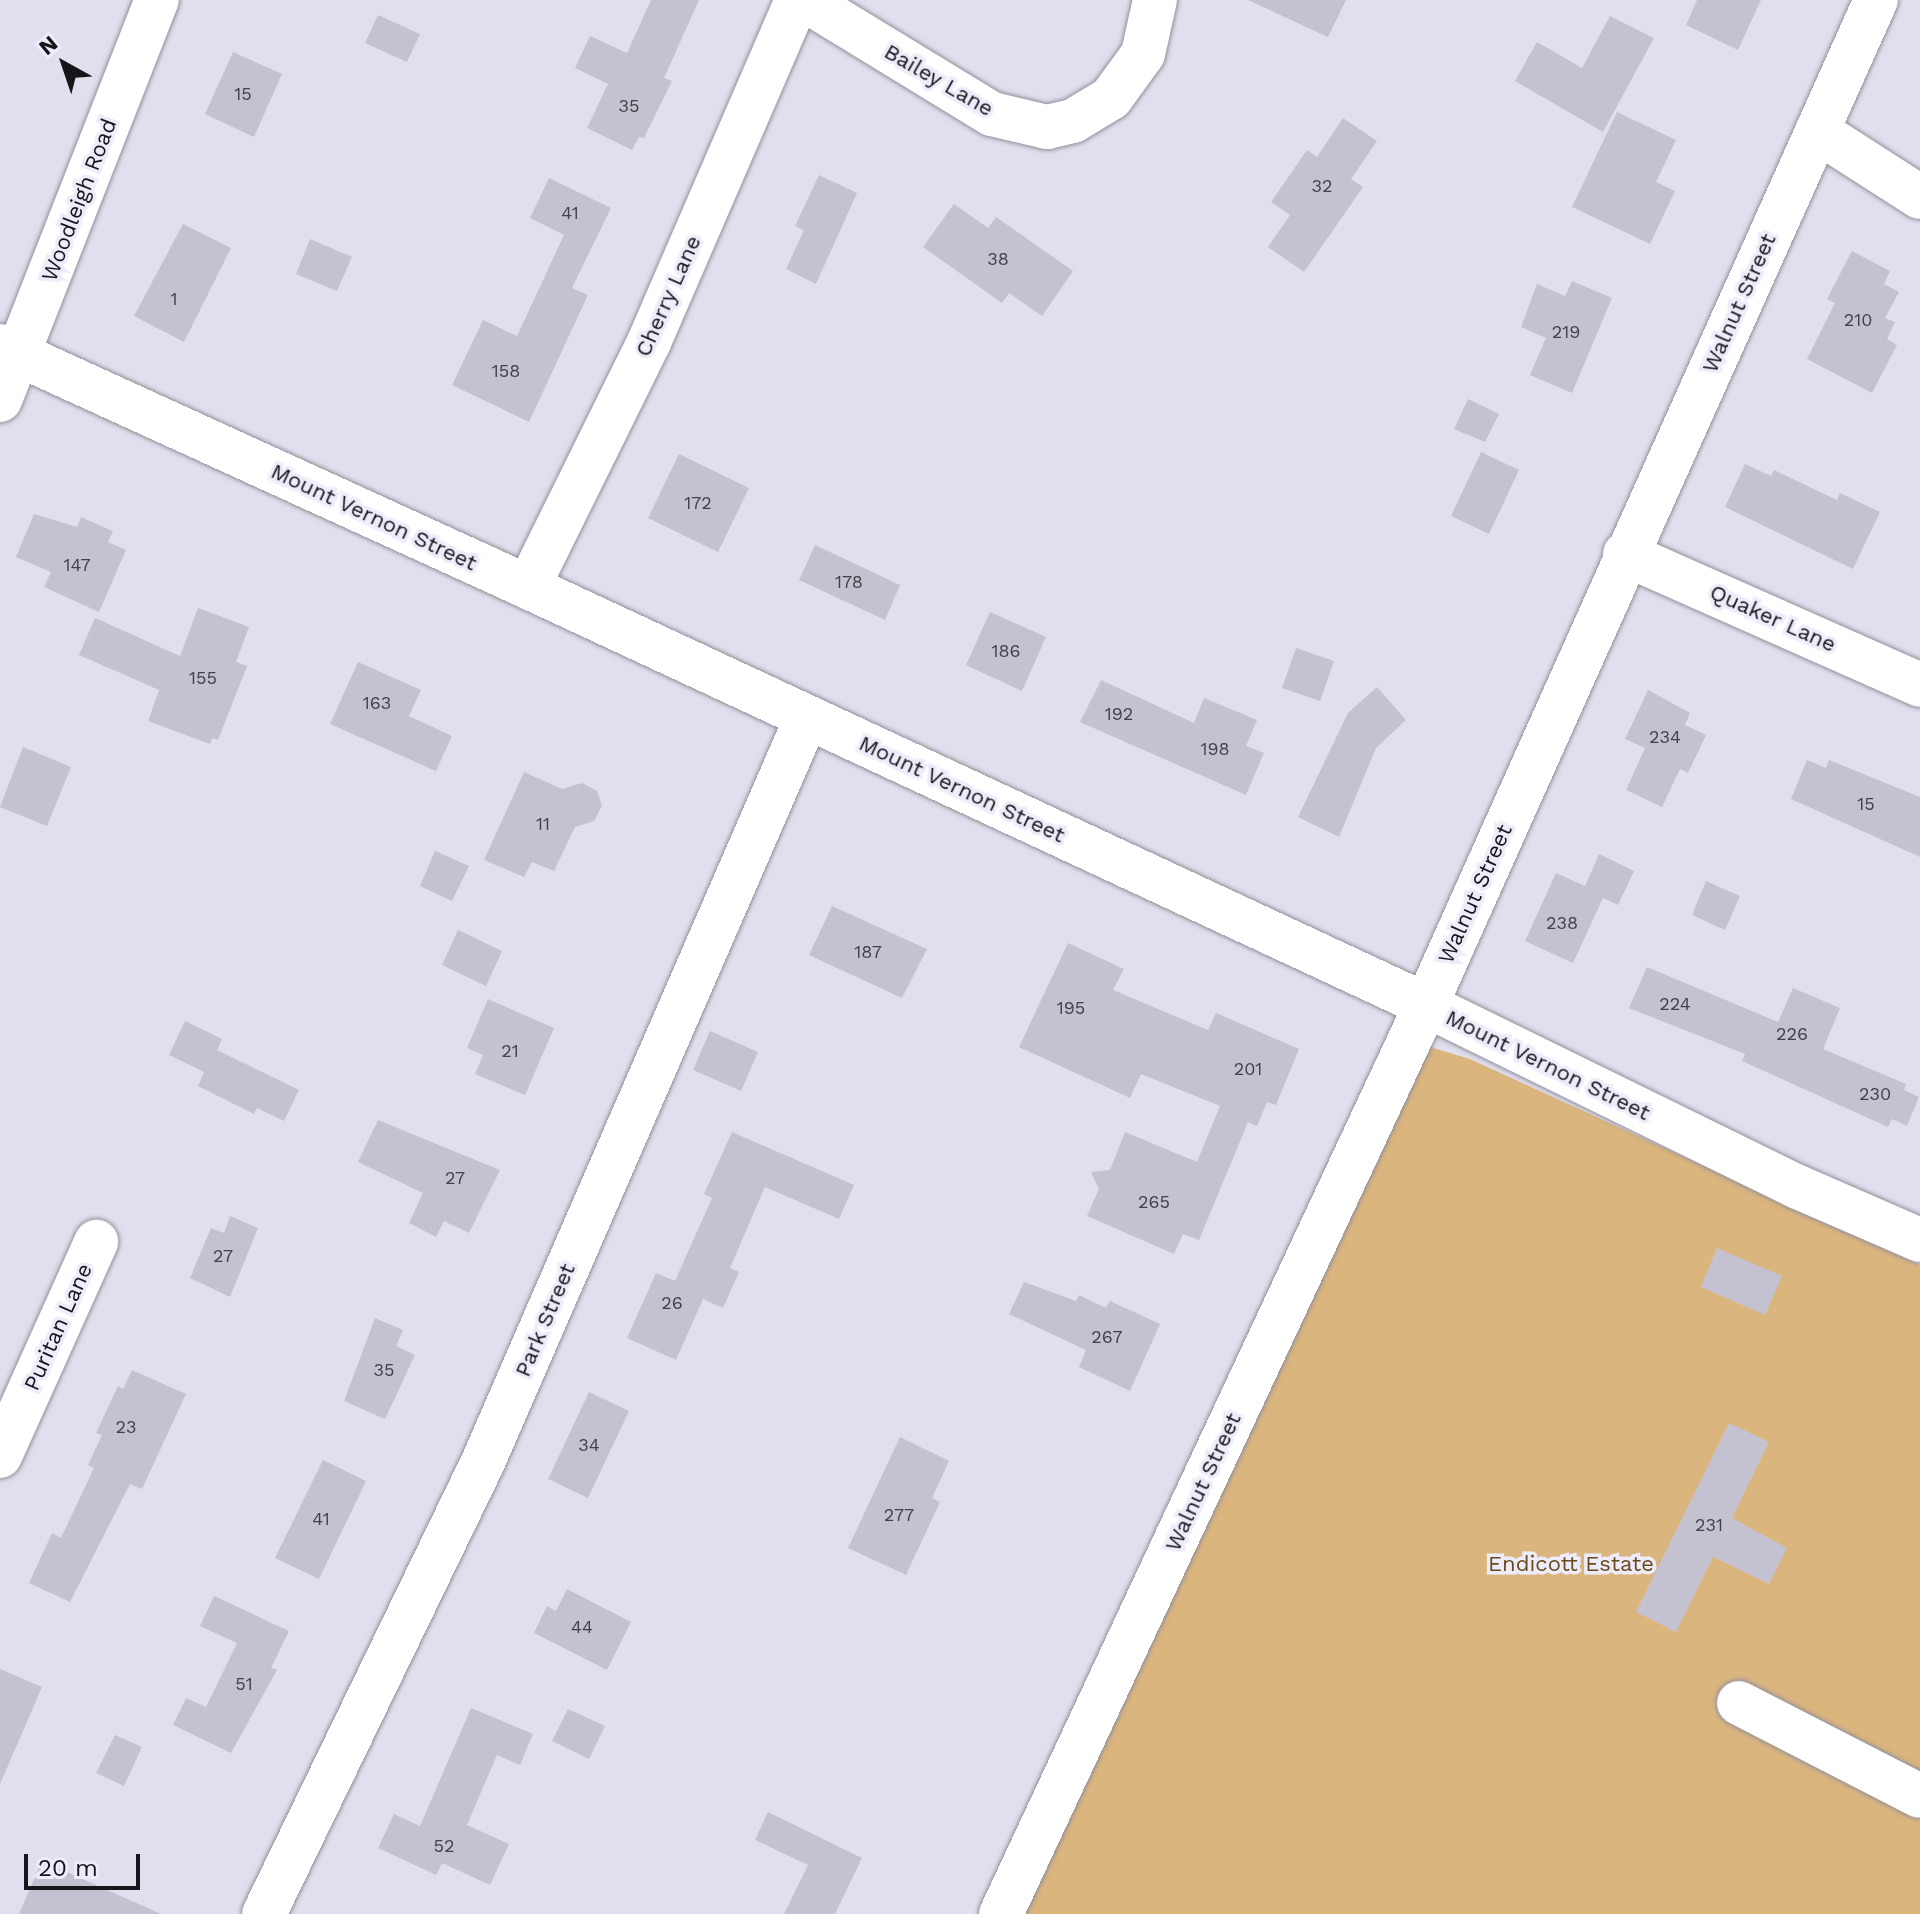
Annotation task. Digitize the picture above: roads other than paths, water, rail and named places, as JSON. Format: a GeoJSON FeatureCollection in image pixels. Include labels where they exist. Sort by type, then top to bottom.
{"type":"FeatureCollection","features":[{"type":"Feature","properties":{"kind":"street","name":"Woodleigh Road"},"geometry":{"type":"LineString","coordinates":[[0,400],[10,350],[157,0]]}},
{"type":"Feature","properties":{"kind":"street","name":"Cherry Lane"},"geometry":{"type":"LineString","coordinates":[[528,587],[649,342],[797,0]]}},
{"type":"Feature","properties":{"kind":"street","name":"Bailey Lane"},"geometry":{"type":"LineString","coordinates":[[805,0],[992,114],[1047,127],[1073,121],[1111,98],[1143,54],[1155,0]]}},
{"type":"Feature","properties":{"kind":"street","name":"Walnut Street"},"geometry":{"type":"LineString","coordinates":[[1001,1914],[1426,1005],[1625,554],[1876,0]]}},
{"type":"Feature","properties":{"kind":"street"},"geometry":{"type":"LineString","coordinates":[[1817,131],[1920,197]]}},
{"type":"Feature","properties":{"kind":"street","name":"Mount Vernon Street"},"geometry":{"type":"LineString","coordinates":[[10,350],[1426,1005],[1798,1187],[1920,1240]]}},
{"type":"Feature","properties":{"kind":"street","name":"Quaker Lane"},"geometry":{"type":"LineString","coordinates":[[1625,554],[1920,685]]}},
{"type":"Feature","properties":{"kind":"street","name":"Park Street"},"geometry":{"type":"LineString","coordinates":[[264,1914],[483,1462],[807,717]]}},
{"type":"Feature","properties":{"kind":"street","name":"Puritan Lane"},"geometry":{"type":"LineString","coordinates":[[0,1456],[96,1242]]}},
{"type":"Feature","properties":{"kind":"street"},"geometry":{"type":"LineString","coordinates":[[1739,1703],[1920,1796]]}},
{"type":"Feature","properties":{"kind":"park label","name":"Endicott Estate"},"geometry":{"type":"Point","coordinates":[1571,1564]}}]}
